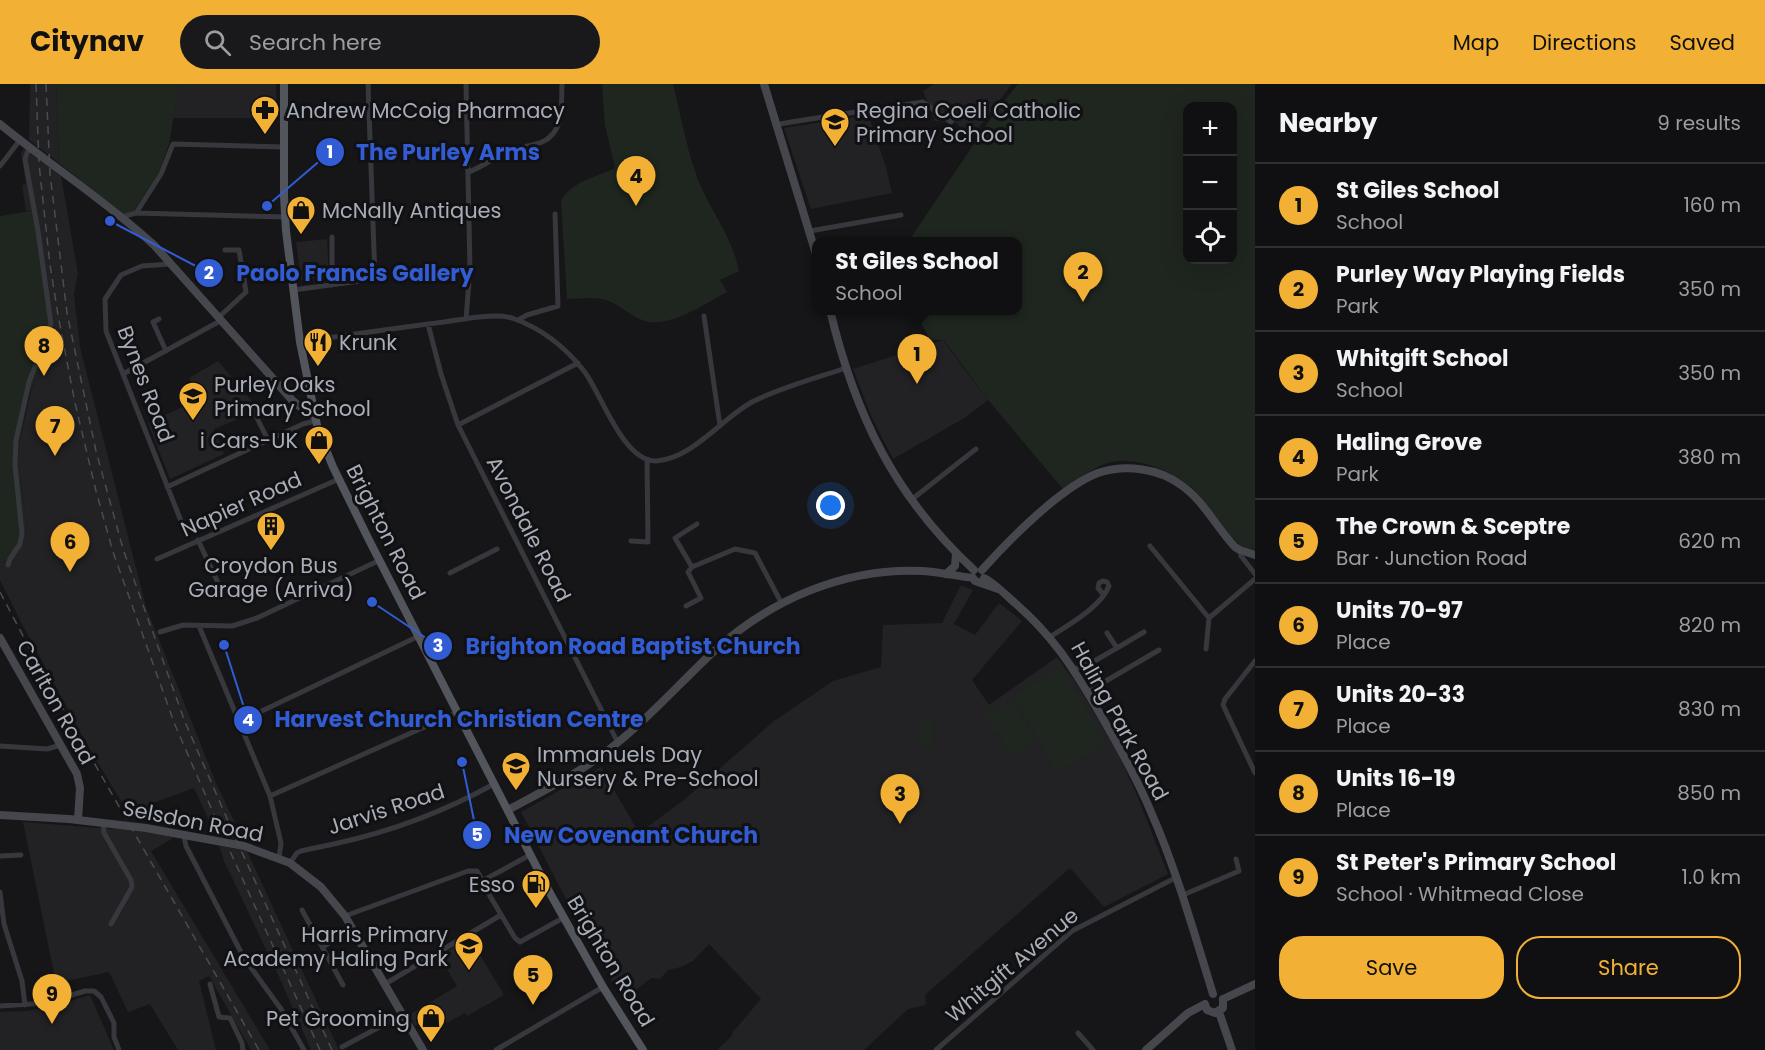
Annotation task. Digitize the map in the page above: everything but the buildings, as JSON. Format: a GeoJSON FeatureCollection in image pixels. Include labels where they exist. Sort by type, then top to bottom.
{"type":"FeatureCollection","features":[{"type":"Feature","properties":{"kind":"main road","name":"Brighton Road"},"geometry":{"type":"LineString","coordinates":[[284,84],[285,217],[300,342],[314,418],[339,479],[530,855],[563,918],[640,1049]]}},
{"type":"Feature","properties":{"kind":"street"},"geometry":{"type":"LineString","coordinates":[[293,290],[375,279],[368,84]]}},
{"type":"Feature","properties":{"kind":"street"},"geometry":{"type":"LineString","coordinates":[[466,84],[470,269],[466,319]]}},
{"type":"Feature","properties":{"kind":"street"},"geometry":{"type":"LineString","coordinates":[[469,172],[495,156],[551,138],[561,119],[562,84]]}},
{"type":"Feature","properties":{"kind":"street"},"geometry":{"type":"LineString","coordinates":[[764,84],[812,239]]}},
{"type":"Feature","properties":{"kind":"street"},"geometry":{"type":"LineString","coordinates":[[775,124],[923,102],[951,122]]}},
{"type":"Feature","properties":{"kind":"street"},"geometry":{"type":"LineString","coordinates":[[0,124],[154,245],[292,400],[314,418],[167,487]]}},
{"type":"Feature","properties":{"kind":"street"},"geometry":{"type":"LineString","coordinates":[[0,166],[20,140]]}},
{"type":"Feature","properties":{"kind":"street"},"geometry":{"type":"LineString","coordinates":[[136,213],[161,174],[173,144],[284,147]]}},
{"type":"Feature","properties":{"kind":"street"},"geometry":{"type":"LineString","coordinates":[[8,565],[20,544],[22,533],[15,465],[16,440],[29,382],[51,324],[25,159],[29,148]]}},
{"type":"Feature","properties":{"kind":"street"},"geometry":{"type":"LineString","coordinates":[[121,217],[136,213],[285,217]]}},
{"type":"Feature","properties":{"kind":"street"},"geometry":{"type":"LineString","coordinates":[[518,320],[558,306],[555,214]]}},
{"type":"Feature","properties":{"kind":"street"},"geometry":{"type":"LineString","coordinates":[[810,231],[901,214]]}},
{"type":"Feature","properties":{"kind":"street"},"geometry":{"type":"LineString","coordinates":[[332,237],[332,285]]}},
{"type":"Feature","properties":{"kind":"street"},"geometry":{"type":"LineString","coordinates":[[123,374],[220,319],[246,292],[239,250],[225,250]]}},
{"type":"Feature","properties":{"kind":"street","name":"Bynes Road"},"geometry":{"type":"LineString","coordinates":[[170,264],[142,266],[121,275],[105,299],[106,331],[181,521]]}},
{"type":"Feature","properties":{"kind":"street"},"geometry":{"type":"LineString","coordinates":[[831,315],[846,368],[872,434],[893,474],[938,533],[979,575],[1026,526],[1067,491],[1093,475],[1132,468],[1151,471],[1176,482],[1199,502],[1229,540],[1240,550],[1255,555]]}},
{"type":"Feature","properties":{"kind":"street"},"geometry":{"type":"LineString","coordinates":[[704,316],[720,426]]}},
{"type":"Feature","properties":{"kind":"street"},"geometry":{"type":"LineString","coordinates":[[300,342],[466,319],[500,317],[518,320],[543,333],[578,363],[593,384],[625,441],[634,451],[647,459],[658,460],[676,455],[694,445],[755,400],[846,368]]}},
{"type":"Feature","properties":{"kind":"street"},"geometry":{"type":"LineString","coordinates":[[159,319],[153,322],[166,351]]}},
{"type":"Feature","properties":{"kind":"street","name":"Avondale Road"},"geometry":{"type":"LineString","coordinates":[[428,324],[458,425],[618,742]]}},
{"type":"Feature","properties":{"kind":"street"},"geometry":{"type":"LineString","coordinates":[[458,425],[578,363]]}},
{"type":"Feature","properties":{"kind":"street"},"geometry":{"type":"LineString","coordinates":[[292,400],[298,402],[311,400]]}},
{"type":"Feature","properties":{"kind":"street"},"geometry":{"type":"LineString","coordinates":[[253,410],[268,440]]}},
{"type":"Feature","properties":{"kind":"street"},"geometry":{"type":"LineString","coordinates":[[911,500],[976,449]]}},
{"type":"Feature","properties":{"kind":"street"},"geometry":{"type":"LineString","coordinates":[[631,542],[648,542],[647,459]]}},
{"type":"Feature","properties":{"kind":"street","name":"Napier Road"},"geometry":{"type":"LineString","coordinates":[[157,559],[339,479]]}},
{"type":"Feature","properties":{"kind":"street"},"geometry":{"type":"LineString","coordinates":[[692,567],[675,538],[697,524]]}},
{"type":"Feature","properties":{"kind":"street"},"geometry":{"type":"LineString","coordinates":[[198,540],[220,587]]}},
{"type":"Feature","properties":{"kind":"street"},"geometry":{"type":"LineString","coordinates":[[1150,546],[1209,618]]}},
{"type":"Feature","properties":{"kind":"street"},"geometry":{"type":"LineString","coordinates":[[450,573],[497,549]]}},
{"type":"Feature","properties":{"kind":"street"},"geometry":{"type":"LineString","coordinates":[[686,606],[701,598],[688,572],[692,567],[735,549],[755,554],[782,604]]}},
{"type":"Feature","properties":{"kind":"street"},"geometry":{"type":"LineString","coordinates":[[1240,550],[1241,556],[1255,574]]}},
{"type":"Feature","properties":{"kind":"street"},"geometry":{"type":"LineString","coordinates":[[946,574],[955,566],[956,554]]}},
{"type":"Feature","properties":{"kind":"street"},"geometry":{"type":"LineString","coordinates":[[160,632],[183,625],[232,626],[257,618],[380,560]]}},
{"type":"Feature","properties":{"kind":"street","name":"Haling Park Road"},"geometry":{"type":"LineString","coordinates":[[508,810],[597,759],[737,632],[782,604],[823,585],[868,574],[902,571],[979,575],[995,584],[1050,637],[1074,669],[1139,784],[1183,895],[1213,994]]}},
{"type":"Feature","properties":{"kind":"street"},"geometry":{"type":"LineString","coordinates":[[1206,649],[1209,618],[1255,579]]}},
{"type":"Feature","properties":{"kind":"street"},"geometry":{"type":"LineString","coordinates":[[1050,637],[1084,614],[1104,595]]}},
{"type":"Feature","properties":{"kind":"street"},"geometry":{"type":"LineString","coordinates":[[199,626],[270,796],[280,843],[279,858]]}},
{"type":"Feature","properties":{"kind":"street"},"geometry":{"type":"LineString","coordinates":[[1074,669],[1091,663],[1144,632]]}},
{"type":"Feature","properties":{"kind":"street"},"geometry":{"type":"LineString","coordinates":[[1107,633],[1117,648]]}},
{"type":"Feature","properties":{"kind":"street"},"geometry":{"type":"LineString","coordinates":[[239,722],[419,636]]}},
{"type":"Feature","properties":{"kind":"street","name":"Carlton Road"},"geometry":{"type":"LineString","coordinates":[[0,638],[75,770],[79,781],[78,820]]}},
{"type":"Feature","properties":{"kind":"street"},"geometry":{"type":"LineString","coordinates":[[1087,692],[1159,650]]}},
{"type":"Feature","properties":{"kind":"street"},"geometry":{"type":"LineString","coordinates":[[1255,660],[1225,699],[1223,705],[1255,773]]}},
{"type":"Feature","properties":{"kind":"street"},"geometry":{"type":"LineString","coordinates":[[270,796],[458,712]]}},
{"type":"Feature","properties":{"kind":"street"},"geometry":{"type":"LineString","coordinates":[[0,746],[49,749],[61,745]]}},
{"type":"Feature","properties":{"kind":"street","name":"Jarvis Road"},"geometry":{"type":"LineString","coordinates":[[290,863],[301,851],[339,843],[412,822],[461,802],[494,784]]}},
{"type":"Feature","properties":{"kind":"street","name":"Selsdon Road"},"geometry":{"type":"LineString","coordinates":[[0,815],[103,822],[244,846],[290,863],[321,887],[345,916],[422,1050]]}},
{"type":"Feature","properties":{"kind":"street"},"geometry":{"type":"LineString","coordinates":[[103,822],[104,833],[132,887],[111,924]]}},
{"type":"Feature","properties":{"kind":"street"},"geometry":{"type":"LineString","coordinates":[[184,836],[186,846],[244,958],[280,1009],[304,1050]]}},
{"type":"Feature","properties":{"kind":"street"},"geometry":{"type":"LineString","coordinates":[[0,856],[21,855]]}},
{"type":"Feature","properties":{"kind":"street"},"geometry":{"type":"LineString","coordinates":[[483,881],[530,855]]}},
{"type":"Feature","properties":{"kind":"street"},"geometry":{"type":"LineString","coordinates":[[1183,895],[1239,871],[1236,859]]}},
{"type":"Feature","properties":{"kind":"street"},"geometry":{"type":"LineString","coordinates":[[345,916],[468,871],[477,871],[514,938],[520,942],[563,918]]}},
{"type":"Feature","properties":{"kind":"street","name":"Whitgift Avenue"},"geometry":{"type":"LineString","coordinates":[[936,1050],[1074,930],[1177,878]]}},
{"type":"Feature","properties":{"kind":"street"},"geometry":{"type":"LineString","coordinates":[[0,892],[4,924],[22,981],[25,1005]]}},
{"type":"Feature","properties":{"kind":"street"},"geometry":{"type":"LineString","coordinates":[[302,910],[343,985]]}},
{"type":"Feature","properties":{"kind":"street"},"geometry":{"type":"LineString","coordinates":[[385,984],[501,915]]}},
{"type":"Feature","properties":{"kind":"street"},"geometry":{"type":"LineString","coordinates":[[322,947],[352,928]]}},
{"type":"Feature","properties":{"kind":"street"},"geometry":{"type":"LineString","coordinates":[[210,984],[219,1017],[230,1018],[243,1050]]}},
{"type":"Feature","properties":{"kind":"street"},"geometry":{"type":"LineString","coordinates":[[1223,999],[1255,984]]}},
{"type":"Feature","properties":{"kind":"street"},"geometry":{"type":"LineString","coordinates":[[496,1050],[603,987]]}},
{"type":"Feature","properties":{"kind":"street"},"geometry":{"type":"LineString","coordinates":[[0,1006],[50,1002],[88,990],[97,992],[114,1023],[114,1036],[119,1050]]}},
{"type":"Feature","properties":{"kind":"street"},"geometry":{"type":"LineString","coordinates":[[1146,1050],[1188,1013],[1205,1004],[1208,996],[1217,994],[1223,999]]}},
{"type":"Feature","properties":{"kind":"street"},"geometry":{"type":"LineString","coordinates":[[1205,1004],[1211,1012],[1219,1012],[1223,1008],[1223,999]]}},
{"type":"Feature","properties":{"kind":"street"},"geometry":{"type":"LineString","coordinates":[[1219,1012],[1232,1050]]}},
{"type":"Feature","properties":{"kind":"street"},"geometry":{"type":"LineString","coordinates":[[342,1047],[402,1015]]}},
{"type":"Feature","properties":{"kind":"street"},"geometry":{"type":"LineString","coordinates":[[1078,1033],[1094,1050]]}},
{"type":"Feature","properties":{"kind":"shaded area"},"geometry":{"type":"Polygon","coordinates":[[[30,84],[56,84],[59,163],[29,140],[30,84]]]}},
{"type":"Feature","properties":{"kind":"shaded area"},"geometry":{"type":"Polygon","coordinates":[[[56,84],[179,84],[169,144],[159,172],[134,211],[123,214],[59,163],[56,84]]]}},
{"type":"Feature","properties":{"kind":"shaded area"},"geometry":{"type":"Polygon","coordinates":[[[179,84],[276,84],[277,118],[173,118],[179,84]]]}},
{"type":"Feature","properties":{"kind":"shaded area"},"geometry":{"type":"Polygon","coordinates":[[[602,84],[673,84],[696,175],[728,238],[736,260],[739,271],[720,280],[727,292],[680,317],[650,322],[604,299],[567,299],[561,201],[565,194],[577,185],[615,168],[605,125],[602,84]]]}},
{"type":"Feature","properties":{"kind":"shaded area"},"geometry":{"type":"Polygon","coordinates":[[[934,84],[1012,84],[969,140],[957,123],[935,121],[923,91],[934,84]]]}},
{"type":"Feature","properties":{"kind":"shaded area"},"geometry":{"type":"Polygon","coordinates":[[[1018,84],[1255,84],[1255,550],[1242,546],[1236,541],[1192,488],[1158,468],[1132,462],[1108,463],[1090,471],[1063,489],[988,400],[944,340],[930,340],[917,315],[1022,315],[1022,237],[911,237],[996,111],[1018,84]]]}},
{"type":"Feature","properties":{"kind":"shaded area","name":"Regina Coeli Catholic Primary School"},"geometry":{"type":"Polygon","coordinates":[[[868,115],[886,167],[892,193],[811,209],[784,128],[868,115]]]}},
{"type":"Feature","properties":{"kind":"shaded area"},"geometry":{"type":"Polygon","coordinates":[[[24,149],[61,176],[78,273],[74,294],[80,347],[146,607],[216,783],[243,840],[216,836],[194,788],[148,805],[148,823],[139,816],[132,819],[87,745],[0,580],[0,563],[15,556],[27,529],[17,454],[30,395],[54,330],[36,210],[26,211],[22,185],[26,184],[21,153],[24,149]]]}},
{"type":"Feature","properties":{"kind":"shaded area"},"geometry":{"type":"Polygon","coordinates":[[[36,210],[54,330],[29,395],[17,454],[27,529],[15,556],[0,563],[0,216],[36,210]]]}},
{"type":"Feature","properties":{"kind":"shaded area"},"geometry":{"type":"Polygon","coordinates":[[[327,239],[329,276],[301,280],[296,242],[327,239]]]}},
{"type":"Feature","properties":{"kind":"shaded area"},"geometry":{"type":"Polygon","coordinates":[[[943,340],[988,400],[966,417],[893,459],[872,418],[853,369],[943,340]]]}},
{"type":"Feature","properties":{"kind":"shaded area","name":"Purley Oaks Primary School"},"geometry":{"type":"Polygon","coordinates":[[[218,361],[262,413],[264,419],[248,415],[214,429],[224,454],[170,479],[148,423],[201,398],[189,378],[218,361]]]}},
{"type":"Feature","properties":{"kind":"shaded area"},"geometry":{"type":"Polygon","coordinates":[[[961,585],[973,590],[954,624],[975,635],[999,603],[1022,621],[972,680],[989,705],[1057,657],[1076,683],[1116,749],[1168,874],[1104,907],[1070,868],[925,995],[926,1005],[908,1009],[864,1050],[717,1050],[731,1037],[761,999],[709,944],[693,961],[668,970],[660,979],[651,978],[623,1000],[586,938],[521,812],[601,767],[639,833],[685,799],[774,721],[833,681],[881,667],[883,625],[942,623],[961,585]]]}},
{"type":"Feature","properties":{"kind":"shaded area"},"geometry":{"type":"Polygon","coordinates":[[[1062,667],[1106,744],[1057,772],[1013,695],[1062,667]]]}},
{"type":"Feature","properties":{"kind":"shaded area"},"geometry":{"type":"Polygon","coordinates":[[[1013,700],[1036,742],[1011,756],[998,732],[994,733],[984,716],[1013,700]]]}},
{"type":"Feature","properties":{"kind":"shaded area"},"geometry":{"type":"Polygon","coordinates":[[[919,721],[932,721],[932,746],[919,745],[919,721]]]}},
{"type":"Feature","properties":{"kind":"shaded area"},"geometry":{"type":"Polygon","coordinates":[[[23,822],[113,829],[114,826],[173,837],[151,851],[270,1050],[251,1050],[209,976],[199,981],[216,1050],[178,1050],[150,1004],[128,1012],[109,972],[56,983],[23,822]]]}},
{"type":"Feature","properties":{"kind":"shaded area"},"geometry":{"type":"Polygon","coordinates":[[[219,846],[247,851],[339,1050],[311,1050],[219,846]]]}},
{"type":"Feature","properties":{"kind":"shaded area","name":"Harris Primary Academy Haling Park"},"geometry":{"type":"Polygon","coordinates":[[[470,938],[504,995],[467,1016],[465,1013],[447,1023],[440,1012],[415,1026],[409,1015],[457,986],[439,956],[470,938]]]}},
{"type":"Feature","properties":{"kind":"shaded area"},"geometry":{"type":"Polygon","coordinates":[[[90,995],[114,1050],[0,1050],[0,1012],[27,1011],[90,995]]]}},
{"type":"Feature","properties":{"kind":"railway"},"geometry":{"type":"LineString","coordinates":[[36,84],[39,164],[58,315],[75,403],[113,552],[175,725],[320,1050]]}},
{"type":"Feature","properties":{"kind":"railway"},"geometry":{"type":"LineString","coordinates":[[46,84],[50,174],[67,313],[96,451],[123,549],[185,722],[332,1050]]}},
{"type":"Feature","properties":{"kind":"railway"},"geometry":{"type":"LineString","coordinates":[[0,592],[43,674],[259,1050]]}},
{"type":"Feature","properties":{"kind":"place","name":"Andrew McCoig Pharmacy"},"geometry":{"type":"Point","coordinates":[265,136]}},
{"type":"Feature","properties":{"kind":"place","name":"Regina Coeli Catholic Primary School"},"geometry":{"type":"Point","coordinates":[835,148]}},
{"type":"Feature","properties":{"kind":"place","name":"The Purley Arms"},"geometry":{"type":"Point","coordinates":[267,206]}},
{"type":"Feature","properties":{"kind":"place","name":"Haling Grove"},"geometry":{"type":"Point","coordinates":[636,206]}},
{"type":"Feature","properties":{"kind":"place","name":"Paolo Francis Gallery"},"geometry":{"type":"Point","coordinates":[110,221]}},
{"type":"Feature","properties":{"kind":"place","name":"McNally Antiques"},"geometry":{"type":"Point","coordinates":[301,236]}},
{"type":"Feature","properties":{"kind":"place","name":"Purley Way Playing Fields"},"geometry":{"type":"Point","coordinates":[1083,302]}},
{"type":"Feature","properties":{"kind":"place","name":"Krunk"},"geometry":{"type":"Point","coordinates":[318,368]}},
{"type":"Feature","properties":{"kind":"place","name":"Units 16-19"},"geometry":{"type":"Point","coordinates":[44,376]}},
{"type":"Feature","properties":{"kind":"place","name":"St Giles School"},"geometry":{"type":"Point","coordinates":[917,384]}},
{"type":"Feature","properties":{"kind":"place","name":"Purley Oaks Primary School"},"geometry":{"type":"Point","coordinates":[193,422]}},
{"type":"Feature","properties":{"kind":"place","name":"Units 20-33"},"geometry":{"type":"Point","coordinates":[55,456]}},
{"type":"Feature","properties":{"kind":"place","name":"i Cars-UK"},"geometry":{"type":"Point","coordinates":[319,466]}},
{"type":"Feature","properties":{"kind":"place","name":"Croydon Bus Garage (Arriva)"},"geometry":{"type":"Point","coordinates":[271,552]}},
{"type":"Feature","properties":{"kind":"place","name":"Units 70-97"},"geometry":{"type":"Point","coordinates":[70,572]}},
{"type":"Feature","properties":{"kind":"place","name":"Brighton Road Baptist Church"},"geometry":{"type":"Point","coordinates":[372,602]}},
{"type":"Feature","properties":{"kind":"place","name":"Harvest Church Christian Centre"},"geometry":{"type":"Point","coordinates":[224,645]}},
{"type":"Feature","properties":{"kind":"place","name":"New Covenant Church"},"geometry":{"type":"Point","coordinates":[462,762]}},
{"type":"Feature","properties":{"kind":"place","name":"Immanuels Day Nursery & Pre-School"},"geometry":{"type":"Point","coordinates":[516,792]}},
{"type":"Feature","properties":{"kind":"place","name":"Whitgift School"},"geometry":{"type":"Point","coordinates":[900,824]}},
{"type":"Feature","properties":{"kind":"place","name":"Esso"},"geometry":{"type":"Point","coordinates":[536,910]}},
{"type":"Feature","properties":{"kind":"place","name":"Harris Primary Academy Haling Park"},"geometry":{"type":"Point","coordinates":[469,972]}},
{"type":"Feature","properties":{"kind":"place","name":"The Crown & Sceptre"},"geometry":{"type":"Point","coordinates":[533,1005]}},
{"type":"Feature","properties":{"kind":"place","name":"St Peter's Primary School"},"geometry":{"type":"Point","coordinates":[52,1024]}},
{"type":"Feature","properties":{"kind":"place","name":"Pet Grooming"},"geometry":{"type":"Point","coordinates":[431,1044]}}]}
